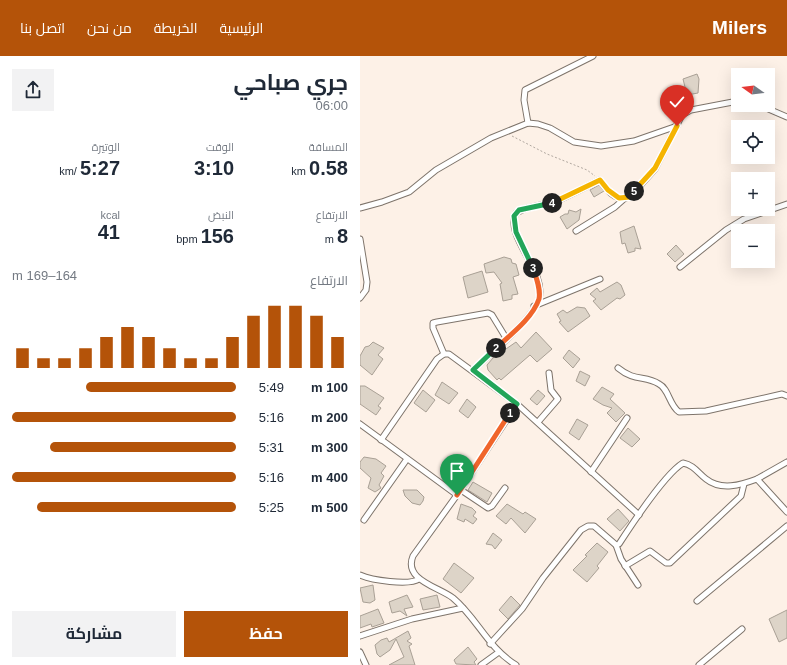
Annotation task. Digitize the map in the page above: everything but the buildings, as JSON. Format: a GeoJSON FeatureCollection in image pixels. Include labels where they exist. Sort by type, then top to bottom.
{"type":"FeatureCollection","features":[{"type":"Feature","properties":{"kind":"street"},"geometry":{"type":"LineString","coordinates":[[528,123],[524,100],[525,90],[593,56]]}},
{"type":"Feature","properties":{"kind":"street"},"geometry":{"type":"LineString","coordinates":[[576,231],[615,207],[624,199],[630,197],[655,168],[682,115],[691,110],[731,102]]}},
{"type":"Feature","properties":{"kind":"street"},"geometry":{"type":"LineString","coordinates":[[775,112],[787,117]]}},
{"type":"Feature","properties":{"kind":"street"},"geometry":{"type":"LineString","coordinates":[[360,208],[410,192],[436,170],[491,138],[528,123],[538,124],[550,128],[574,142],[601,146],[634,141],[677,126]]}},
{"type":"Feature","properties":{"kind":"street"},"geometry":{"type":"LineString","coordinates":[[473,370],[525,320],[538,299],[538,285],[532,266],[516,232],[514,219],[516,212],[557,202],[600,180],[614,196],[624,199]]}},
{"type":"Feature","properties":{"kind":"street"},"geometry":{"type":"LineString","coordinates":[[680,267],[732,226],[744,219],[787,204]]}},
{"type":"Feature","properties":{"kind":"street"},"geometry":{"type":"LineString","coordinates":[[360,239],[367,282],[364,293],[360,298]]}},
{"type":"Feature","properties":{"kind":"street"},"geometry":{"type":"LineString","coordinates":[[534,306],[600,279]]}},
{"type":"Feature","properties":{"kind":"street"},"geometry":{"type":"LineString","coordinates":[[444,354],[432,328],[434,323],[437,322],[488,313],[492,315],[506,338]]}},
{"type":"Feature","properties":{"kind":"street"},"geometry":{"type":"LineString","coordinates":[[381,440],[437,359],[444,354],[453,356],[517,404],[639,515]]}},
{"type":"Feature","properties":{"kind":"street"},"geometry":{"type":"LineString","coordinates":[[618,368],[630,377],[652,380],[660,384],[664,388],[670,402],[679,412],[706,411],[782,394],[787,396]]}},
{"type":"Feature","properties":{"kind":"street"},"geometry":{"type":"LineString","coordinates":[[538,422],[558,399],[551,390],[549,373]]}},
{"type":"Feature","properties":{"kind":"street"},"geometry":{"type":"LineString","coordinates":[[516,665],[490,644],[463,608],[445,593],[419,579],[412,569],[413,556],[461,490],[517,404]]}},
{"type":"Feature","properties":{"kind":"street"},"geometry":{"type":"LineString","coordinates":[[591,472],[627,418]]}},
{"type":"Feature","properties":{"kind":"street"},"geometry":{"type":"LineString","coordinates":[[360,424],[457,495]]}},
{"type":"Feature","properties":{"kind":"street"},"geometry":{"type":"LineString","coordinates":[[364,520],[407,458]]}},
{"type":"Feature","properties":{"kind":"street"},"geometry":{"type":"LineString","coordinates":[[616,545],[619,544],[639,515],[674,470],[683,463],[692,466],[706,480],[714,484],[733,486],[757,479],[787,462]]}},
{"type":"Feature","properties":{"kind":"street"},"geometry":{"type":"LineString","coordinates":[[757,479],[787,512]]}},
{"type":"Feature","properties":{"kind":"street"},"geometry":{"type":"LineString","coordinates":[[625,566],[650,551],[666,563],[670,563],[741,496],[744,484]]}},
{"type":"Feature","properties":{"kind":"street"},"geometry":{"type":"LineString","coordinates":[[461,490],[488,508],[492,506],[505,488]]}},
{"type":"Feature","properties":{"kind":"street"},"geometry":{"type":"LineString","coordinates":[[490,644],[522,609],[543,578],[582,530],[588,526],[594,526],[616,545],[625,566],[638,585]]}},
{"type":"Feature","properties":{"kind":"street"},"geometry":{"type":"LineString","coordinates":[[697,601],[787,526]]}},
{"type":"Feature","properties":{"kind":"street"},"geometry":{"type":"LineString","coordinates":[[360,575],[408,583],[419,579]]}},
{"type":"Feature","properties":{"kind":"street"},"geometry":{"type":"LineString","coordinates":[[360,636],[412,619],[463,608]]}},
{"type":"Feature","properties":{"kind":"street"},"geometry":{"type":"LineString","coordinates":[[699,665],[742,629]]}},
{"type":"Feature","properties":{"kind":"street"},"geometry":{"type":"LineString","coordinates":[[360,652],[366,665]]}},
{"type":"Feature","properties":{"kind":"street"},"geometry":{"type":"LineString","coordinates":[[480,665],[499,652]]}},
{"type":"Feature","properties":{"kind":"path"},"geometry":{"type":"LineString","coordinates":[[504,132],[547,154],[587,170],[600,180]]}},
{"type":"Feature","properties":{"kind":"route"},"geometry":{"type":"LineString","coordinates":[[457,495],[517,404],[473,370],[525,320],[538,299],[538,285],[532,266],[516,232],[514,219],[516,212],[519,210],[557,202],[600,180],[614,196],[624,199],[630,197],[655,168],[677,126]]}}]}
